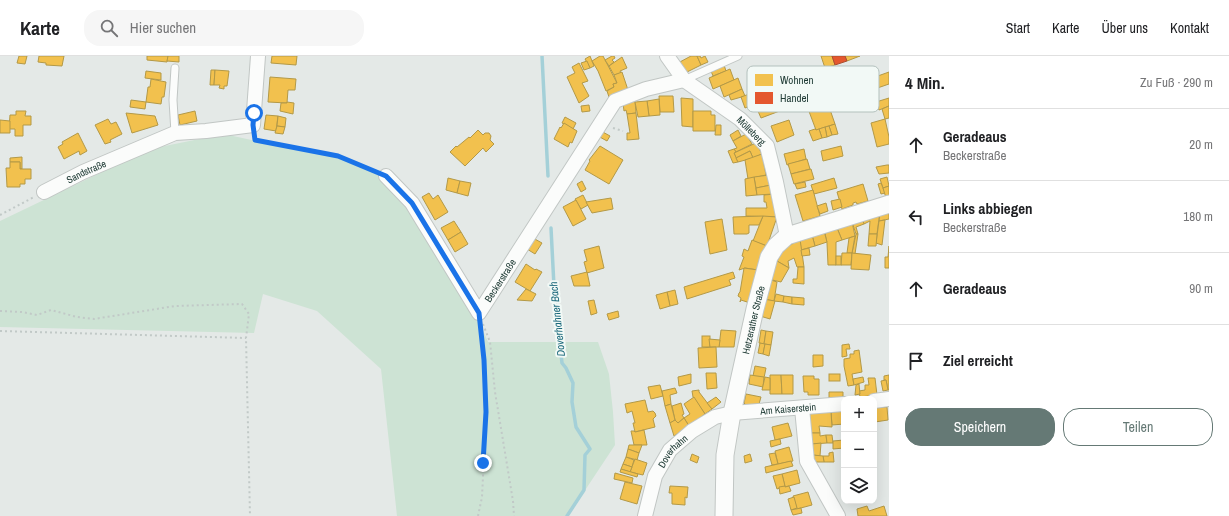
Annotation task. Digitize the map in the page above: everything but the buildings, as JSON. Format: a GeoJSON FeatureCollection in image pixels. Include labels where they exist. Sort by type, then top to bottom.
{"type":"FeatureCollection","features":[{"type":"Feature","properties":{"kind":"street"},"geometry":{"type":"LineString","coordinates":[[253,125],[258,56]]}},
{"type":"Feature","properties":{"kind":"street","name":"Mölleberg"},"geometry":{"type":"LineString","coordinates":[[667,56],[684,80],[740,119],[767,146],[787,236]]}},
{"type":"Feature","properties":{"kind":"street","name":"Beckerstraße"},"geometry":{"type":"LineString","coordinates":[[386,176],[412,203],[479,313],[615,101],[646,88],[684,80]]}},
{"type":"Feature","properties":{"kind":"street","name":"Sandstraße"},"geometry":{"type":"LineString","coordinates":[[44,192],[83,172],[175,133],[253,125]]}},
{"type":"Feature","properties":{"kind":"street","name":"Hetzerather Straße"},"geometry":{"type":"LineString","coordinates":[[724,516],[725,455],[732,413],[760,286],[769,256],[776,246],[787,236],[889,204]]}},
{"type":"Feature","properties":{"kind":"street"},"geometry":{"type":"LineString","coordinates":[[877,401],[889,399]]}},
{"type":"Feature","properties":{"kind":"street","name":"Am Kaiserstein"},"geometry":{"type":"LineString","coordinates":[[732,413],[841,404]]}},
{"type":"Feature","properties":{"kind":"street"},"geometry":{"type":"LineString","coordinates":[[802,408],[807,461],[838,516]]}},
{"type":"Feature","properties":{"kind":"street","name":"Doverhahn"},"geometry":{"type":"LineString","coordinates":[[645,516],[655,476],[670,450],[692,431],[716,417],[732,413]]}},
{"type":"Feature","properties":{"kind":"lane"},"geometry":{"type":"LineString","coordinates":[[684,80],[738,56]]}},
{"type":"Feature","properties":{"kind":"lane"},"geometry":{"type":"LineString","coordinates":[[175,68],[173,100],[175,133]]}},
{"type":"Feature","properties":{"kind":"path"},"geometry":{"type":"LineString","coordinates":[[253,125],[255,140],[338,156],[386,176]]}},
{"type":"Feature","properties":{"kind":"path"},"geometry":{"type":"LineString","coordinates":[[0,215],[44,192]]}},
{"type":"Feature","properties":{"kind":"path"},"geometry":{"type":"LineString","coordinates":[[0,311],[22,312],[37,315],[51,310],[77,317],[94,319],[175,306],[242,304],[250,314],[246,338],[250,516]]}},
{"type":"Feature","properties":{"kind":"path"},"geometry":{"type":"LineString","coordinates":[[478,516],[482,497],[486,412],[484,360],[479,313]]}},
{"type":"Feature","properties":{"kind":"path"},"geometry":{"type":"LineString","coordinates":[[479,313],[490,342],[495,392],[513,501],[514,516]]}},
{"type":"Feature","properties":{"kind":"path"},"geometry":{"type":"LineString","coordinates":[[0,331],[246,338]]}},
{"type":"Feature","properties":{"kind":"green space"},"geometry":{"type":"Polygon","coordinates":[[[224,134],[292,149],[338,156],[386,176],[466,291],[488,342],[598,342],[609,374],[615,445],[568,516],[397,516],[381,369],[317,311],[263,294],[254,333],[0,327],[0,221],[150,149],[224,134]]]}},
{"type":"Feature","properties":{"kind":"waterway","name":"Doverhahner Bach"},"geometry":{"type":"LineString","coordinates":[[542,56],[548,176]]}},
{"type":"Feature","properties":{"kind":"waterway","name":"Doverhahner Bach"},"geometry":{"type":"LineString","coordinates":[[551,228],[555,313],[560,329],[559,336],[562,363],[573,383],[572,402],[576,427],[590,449],[585,455],[584,490],[567,516]]}},
{"type":"Feature","properties":{"kind":"route"},"geometry":{"type":"LineString","coordinates":[[254,113],[253,125],[255,140],[338,156],[386,176],[412,203],[479,313],[484,360],[486,412],[483,463]]}}]}
